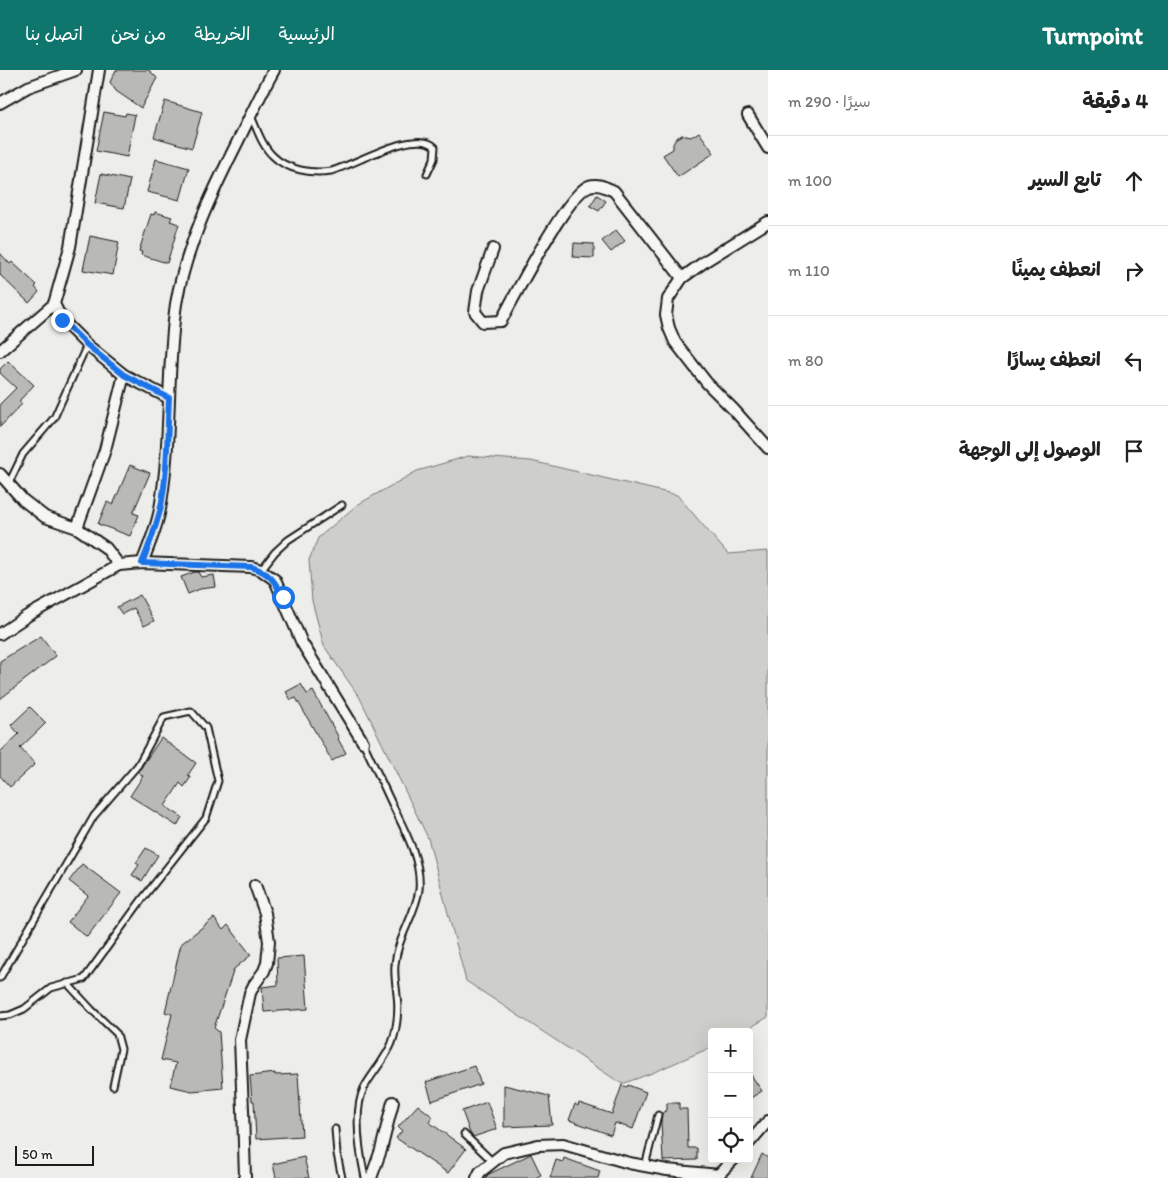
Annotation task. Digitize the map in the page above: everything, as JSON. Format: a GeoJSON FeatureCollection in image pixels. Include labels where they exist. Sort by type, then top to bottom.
{"type":"FeatureCollection","features":[{"type":"Feature","properties":{"kind":"street"},"geometry":{"type":"LineString","coordinates":[[0,103],[28,87],[76,70]]}},
{"type":"Feature","properties":{"kind":"street"},"geometry":{"type":"LineString","coordinates":[[0,351],[54,304],[70,246],[99,70]]}},
{"type":"Feature","properties":{"kind":"street"},"geometry":{"type":"LineString","coordinates":[[142,563],[160,510],[167,452],[176,304],[192,243],[202,215],[274,70]]}},
{"type":"Feature","properties":{"kind":"street"},"geometry":{"type":"LineString","coordinates":[[748,114],[768,148]]}},
{"type":"Feature","properties":{"kind":"street"},"geometry":{"type":"LineString","coordinates":[[493,249],[478,291],[474,312],[483,322],[500,321],[527,270],[564,214],[577,196],[587,187],[598,184],[614,191],[682,278]]}},
{"type":"Feature","properties":{"kind":"street"},"geometry":{"type":"LineString","coordinates":[[768,222],[714,255],[682,278],[668,299],[666,315],[675,342],[707,383],[768,448]]}},
{"type":"Feature","properties":{"kind":"street"},"geometry":{"type":"LineString","coordinates":[[54,304],[62,320],[87,345],[124,375],[169,398]]}},
{"type":"Feature","properties":{"kind":"street"},"geometry":{"type":"LineString","coordinates":[[77,528],[105,450],[124,375]]}},
{"type":"Feature","properties":{"kind":"street"},"geometry":{"type":"LineString","coordinates":[[0,474],[23,500],[45,517],[77,528],[106,548],[119,565]]}},
{"type":"Feature","properties":{"kind":"street"},"geometry":{"type":"LineString","coordinates":[[0,634],[28,616],[119,565],[142,563],[251,567],[261,570],[275,580],[302,643],[363,742]]}},
{"type":"Feature","properties":{"kind":"street"},"geometry":{"type":"LineString","coordinates":[[244,1178],[244,1110],[240,1040],[250,993],[267,963],[269,942],[265,913],[254,885]]}},
{"type":"Feature","properties":{"kind":"street"},"geometry":{"type":"LineString","coordinates":[[371,1178],[381,1150],[393,1102]]}},
{"type":"Feature","properties":{"kind":"street"},"geometry":{"type":"LineString","coordinates":[[753,1138],[768,1121]]}},
{"type":"Feature","properties":{"kind":"street"},"geometry":{"type":"LineString","coordinates":[[477,1178],[480,1172],[504,1152],[538,1145],[563,1144],[645,1166],[717,1176],[730,1163]]}},
{"type":"Feature","properties":{"kind":"lane"},"geometry":{"type":"LineString","coordinates":[[251,115],[266,149],[273,157],[295,169],[331,171],[396,145],[428,142],[435,147],[436,152],[428,174]]}},
{"type":"Feature","properties":{"kind":"lane"},"geometry":{"type":"LineString","coordinates":[[8,485],[23,454],[54,418],[87,345]]}},
{"type":"Feature","properties":{"kind":"lane"},"geometry":{"type":"LineString","coordinates":[[261,570],[275,552],[288,540],[342,505]]}},
{"type":"Feature","properties":{"kind":"lane"},"geometry":{"type":"LineString","coordinates":[[0,978],[94,816],[138,765],[164,717],[191,711],[206,728],[218,781],[206,818],[143,898],[84,979],[51,988],[24,1009],[10,1015],[0,1016]]}},
{"type":"Feature","properties":{"kind":"lane"},"geometry":{"type":"LineString","coordinates":[[363,742],[407,836],[418,872],[419,887],[414,910],[396,954],[394,977],[398,996],[398,1009],[392,1043],[363,1090],[360,1104],[360,1147],[365,1178]]}},
{"type":"Feature","properties":{"kind":"lane"},"geometry":{"type":"LineString","coordinates":[[67,983],[117,1034],[121,1049],[113,1086]]}},
{"type":"Feature","properties":{"kind":"lane"},"geometry":{"type":"LineString","coordinates":[[645,1166],[658,1115]]}},
{"type":"Feature","properties":{"kind":"lane"},"geometry":{"type":"LineString","coordinates":[[335,1130],[342,1178]]}},
{"type":"Feature","properties":{"kind":"lane"},"geometry":{"type":"LineString","coordinates":[[464,1134],[493,1162]]}},
{"type":"Feature","properties":{"kind":"shaded area"},"geometry":{"type":"Polygon","coordinates":[[[468,456],[531,461],[677,495],[728,554],[768,551],[768,1017],[750,1028],[708,1028],[708,1049],[622,1084],[466,981],[428,838],[360,698],[324,646],[312,601],[309,560],[318,538],[357,505],[417,471],[468,456]]]}},
{"type":"Feature","properties":{"kind":"building"},"geometry":{"type":"Polygon","coordinates":[[[116,70],[149,70],[157,78],[141,108],[116,91],[110,82],[116,70]]]}},
{"type":"Feature","properties":{"kind":"building"},"geometry":{"type":"Polygon","coordinates":[[[165,101],[202,112],[192,148],[154,137],[165,101]]]}},
{"type":"Feature","properties":{"kind":"building"},"geometry":{"type":"Polygon","coordinates":[[[104,112],[125,116],[126,113],[135,115],[127,157],[96,151],[104,112]]]}},
{"type":"Feature","properties":{"kind":"building"},"geometry":{"type":"Polygon","coordinates":[[[699,132],[714,153],[678,177],[663,155],[673,149],[676,138],[682,135],[691,137],[699,132]]]}},
{"type":"Feature","properties":{"kind":"building"},"geometry":{"type":"Polygon","coordinates":[[[156,159],[189,168],[180,200],[147,192],[156,159]]]}},
{"type":"Feature","properties":{"kind":"building"},"geometry":{"type":"Polygon","coordinates":[[[101,174],[130,180],[124,208],[95,203],[101,174]]]}},
{"type":"Feature","properties":{"kind":"building"},"geometry":{"type":"Polygon","coordinates":[[[597,195],[606,201],[599,211],[590,206],[597,195]]]}},
{"type":"Feature","properties":{"kind":"building"},"geometry":{"type":"Polygon","coordinates":[[[155,212],[172,217],[170,221],[179,224],[167,263],[141,255],[142,252],[139,251],[151,214],[154,215],[155,212]]]}},
{"type":"Feature","properties":{"kind":"building"},"geometry":{"type":"Polygon","coordinates":[[[616,230],[625,241],[611,252],[602,241],[616,230]]]}},
{"type":"Feature","properties":{"kind":"building"},"geometry":{"type":"Polygon","coordinates":[[[90,236],[119,242],[113,275],[83,270],[90,236]]]}},
{"type":"Feature","properties":{"kind":"building"},"geometry":{"type":"Polygon","coordinates":[[[574,243],[594,244],[594,258],[573,257],[574,243]]]}},
{"type":"Feature","properties":{"kind":"building"},"geometry":{"type":"Polygon","coordinates":[[[0,253],[10,264],[12,262],[37,285],[35,287],[39,292],[29,303],[0,275],[0,253]]]}},
{"type":"Feature","properties":{"kind":"building"},"geometry":{"type":"Polygon","coordinates":[[[8,361],[34,385],[19,401],[22,404],[0,427],[0,404],[16,388],[0,373],[0,369],[8,361]]]}},
{"type":"Feature","properties":{"kind":"building"},"geometry":{"type":"Polygon","coordinates":[[[130,465],[150,473],[133,513],[139,515],[130,536],[98,524],[107,502],[113,505],[130,465]]]}},
{"type":"Feature","properties":{"kind":"building"},"geometry":{"type":"Polygon","coordinates":[[[198,572],[201,577],[214,575],[216,587],[200,589],[188,594],[181,577],[198,572]]]}},
{"type":"Feature","properties":{"kind":"building"},"geometry":{"type":"Polygon","coordinates":[[[140,595],[154,621],[144,626],[134,608],[122,614],[117,607],[140,595]]]}},
{"type":"Feature","properties":{"kind":"building"},"geometry":{"type":"Polygon","coordinates":[[[41,636],[56,656],[0,699],[0,661],[41,636]]]}},
{"type":"Feature","properties":{"kind":"building"},"geometry":{"type":"Polygon","coordinates":[[[301,684],[307,694],[313,691],[346,753],[332,761],[296,698],[291,700],[286,692],[301,684]]]}},
{"type":"Feature","properties":{"kind":"building"},"geometry":{"type":"Polygon","coordinates":[[[30,707],[46,723],[20,748],[35,764],[10,787],[0,776],[0,752],[19,734],[11,725],[30,707]]]}},
{"type":"Feature","properties":{"kind":"building"},"geometry":{"type":"Polygon","coordinates":[[[161,738],[196,763],[188,775],[191,777],[184,787],[180,783],[165,806],[182,817],[177,826],[130,796],[143,776],[138,772],[161,738]]]}},
{"type":"Feature","properties":{"kind":"building"},"geometry":{"type":"Polygon","coordinates":[[[146,848],[158,855],[142,881],[132,875],[139,865],[136,863],[146,848]]]}},
{"type":"Feature","properties":{"kind":"building"},"geometry":{"type":"Polygon","coordinates":[[[82,864],[121,893],[87,937],[68,922],[88,896],[69,881],[82,864]]]}},
{"type":"Feature","properties":{"kind":"building"},"geometry":{"type":"Polygon","coordinates":[[[214,918],[223,930],[228,925],[251,955],[234,969],[214,1028],[219,1032],[223,1088],[192,1091],[170,1086],[176,1063],[161,1060],[172,1014],[165,1012],[181,944],[214,918]]]}},
{"type":"Feature","properties":{"kind":"building"},"geometry":{"type":"Polygon","coordinates":[[[304,956],[308,1009],[264,1012],[262,987],[278,985],[277,958],[304,956]]]}},
{"type":"Feature","properties":{"kind":"building"},"geometry":{"type":"Polygon","coordinates":[[[474,1066],[481,1084],[432,1101],[426,1082],[474,1066]]]}},
{"type":"Feature","properties":{"kind":"building"},"geometry":{"type":"Polygon","coordinates":[[[275,1073],[275,1075],[298,1074],[302,1136],[256,1139],[254,1101],[252,1101],[250,1076],[275,1073]]]}},
{"type":"Feature","properties":{"kind":"building"},"geometry":{"type":"Polygon","coordinates":[[[753,1078],[762,1091],[753,1097],[753,1078]]]}},
{"type":"Feature","properties":{"kind":"building"},"geometry":{"type":"Polygon","coordinates":[[[504,1085],[549,1096],[552,1125],[504,1127],[504,1085]]]}},
{"type":"Feature","properties":{"kind":"building"},"geometry":{"type":"Polygon","coordinates":[[[622,1085],[627,1087],[628,1085],[646,1092],[633,1129],[615,1123],[611,1135],[569,1120],[575,1104],[578,1106],[579,1103],[612,1114],[622,1085]]]}},
{"type":"Feature","properties":{"kind":"building"},"geometry":{"type":"Polygon","coordinates":[[[487,1102],[497,1129],[473,1137],[462,1111],[487,1102]]]}},
{"type":"Feature","properties":{"kind":"building"},"geometry":{"type":"Polygon","coordinates":[[[667,1103],[679,1103],[679,1109],[687,1109],[688,1148],[697,1148],[697,1160],[663,1161],[661,1122],[662,1113],[667,1110],[667,1103]]]}},
{"type":"Feature","properties":{"kind":"building"},"geometry":{"type":"Polygon","coordinates":[[[418,1105],[433,1117],[429,1122],[466,1149],[448,1173],[396,1138],[402,1131],[398,1127],[418,1105]]]}},
{"type":"Feature","properties":{"kind":"building"},"geometry":{"type":"Polygon","coordinates":[[[531,1154],[541,1175],[535,1178],[485,1178],[489,1174],[531,1154]]]}},
{"type":"Feature","properties":{"kind":"building"},"geometry":{"type":"Polygon","coordinates":[[[762,1154],[768,1158],[768,1178],[751,1178],[762,1154]]]}},
{"type":"Feature","properties":{"kind":"building"},"geometry":{"type":"Polygon","coordinates":[[[304,1157],[309,1178],[276,1178],[273,1164],[304,1157]]]}},
{"type":"Feature","properties":{"kind":"building"},"geometry":{"type":"Polygon","coordinates":[[[564,1158],[600,1171],[598,1178],[550,1178],[556,1160],[563,1162],[564,1158]]]}},
{"type":"Feature","properties":{"kind":"route"},"geometry":{"type":"LineString","coordinates":[[62,320],[87,345],[124,375],[169,398],[167,452],[160,510],[142,563],[251,567],[269,574],[275,580],[283,597]]}}]}
